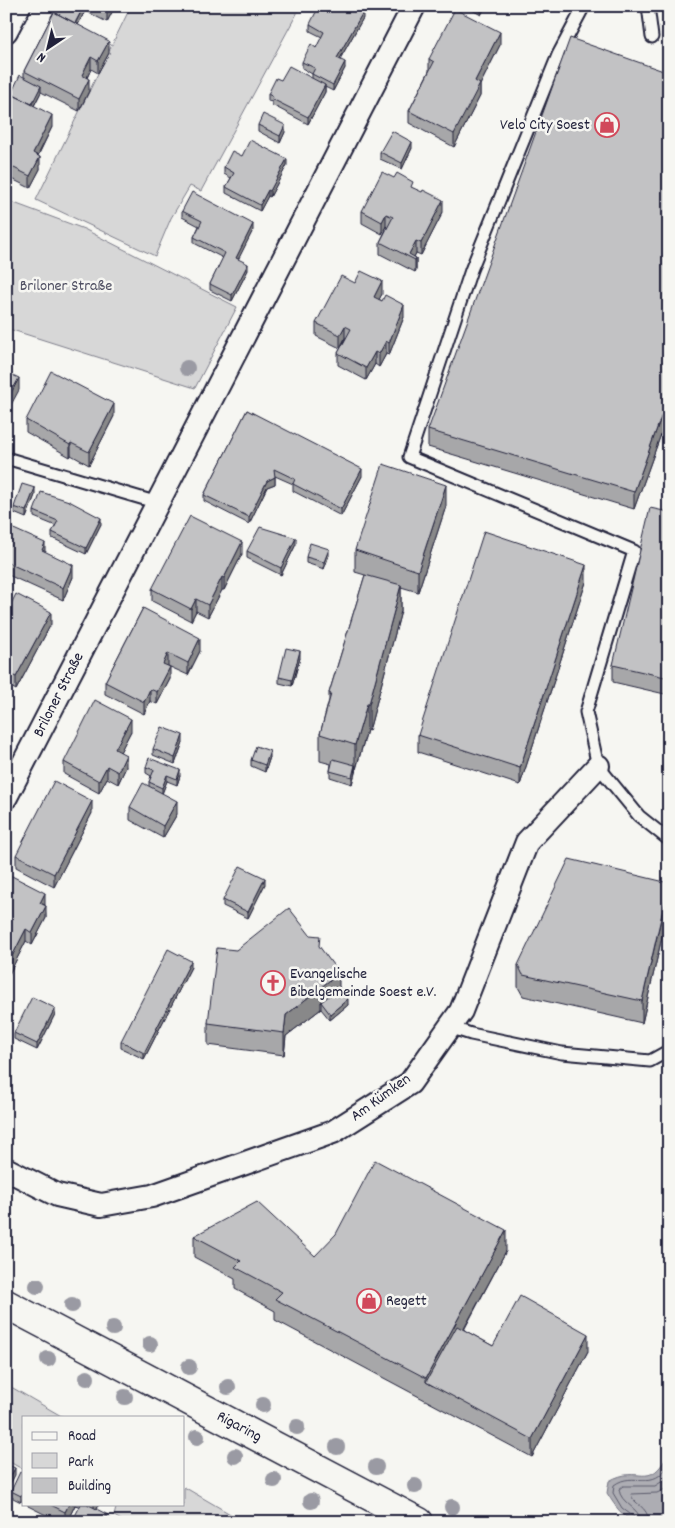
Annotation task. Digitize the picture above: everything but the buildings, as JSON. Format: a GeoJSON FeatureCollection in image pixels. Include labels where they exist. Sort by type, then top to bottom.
{"type":"FeatureCollection","features":[{"type":"Feature","properties":{"kind":"main road","name":"Rigaring"},"geometry":{"type":"LineString","coordinates":[[6,1304],[419,1522]]}},
{"type":"Feature","properties":{"kind":"street"},"geometry":{"type":"LineString","coordinates":[[6,31],[19,6]]}},
{"type":"Feature","properties":{"kind":"street","name":"Briloner Straße"},"geometry":{"type":"LineString","coordinates":[[6,797],[414,6]]}},
{"type":"Feature","properties":{"kind":"street","name":"Am Kümken"},"geometry":{"type":"LineString","coordinates":[[6,1169],[57,1195],[101,1205],[152,1196],[333,1132],[410,1082],[461,1011],[527,842],[598,766]]}},
{"type":"Feature","properties":{"kind":"lane"},"geometry":{"type":"LineString","coordinates":[[584,6],[558,56],[471,270],[409,457],[634,551],[586,712],[598,766],[639,816],[669,840]]}},
{"type":"Feature","properties":{"kind":"lane"},"geometry":{"type":"LineString","coordinates":[[648,6],[652,37]]}},
{"type":"Feature","properties":{"kind":"lane"},"geometry":{"type":"LineString","coordinates":[[6,458],[158,503]]}},
{"type":"Feature","properties":{"kind":"lane"},"geometry":{"type":"LineString","coordinates":[[450,1027],[470,1034],[562,1053],[650,1061],[668,1051],[669,1048]]}},
{"type":"Feature","properties":{"kind":"green space"},"geometry":{"type":"Polygon","coordinates":[[[131,6],[301,6],[201,191],[190,186],[171,218],[155,256],[36,200],[131,6]]]}},
{"type":"Feature","properties":{"kind":"green space","name":"Briloner Straße"},"geometry":{"type":"Polygon","coordinates":[[[6,200],[84,229],[237,307],[195,388],[6,328],[6,200]]]}},
{"type":"Feature","properties":{"kind":"green space"},"geometry":{"type":"Polygon","coordinates":[[[6,1384],[61,1416],[22,1416],[22,1469],[6,1460],[6,1384]]]}},
{"type":"Feature","properties":{"kind":"green space"},"geometry":{"type":"Polygon","coordinates":[[[185,1488],[244,1522],[125,1522],[114,1516],[116,1506],[185,1506],[185,1488]]]}},
{"type":"Feature","properties":{"kind":"water"},"geometry":{"type":"Polygon","coordinates":[[[669,1453],[669,1522],[639,1522],[626,1517],[607,1493],[609,1481],[620,1476],[649,1475],[662,1465],[669,1453]]]}},
{"type":"Feature","properties":{"kind":"place","name":"Velo City Soest"},"geometry":{"type":"Point","coordinates":[607,125]}},
{"type":"Feature","properties":{"kind":"place","name":"Evangelische Bibelgemeinde Soest e.V."},"geometry":{"type":"Point","coordinates":[273,983]}},
{"type":"Feature","properties":{"kind":"place","name":"Regett"},"geometry":{"type":"Point","coordinates":[369,1301]}}]}
